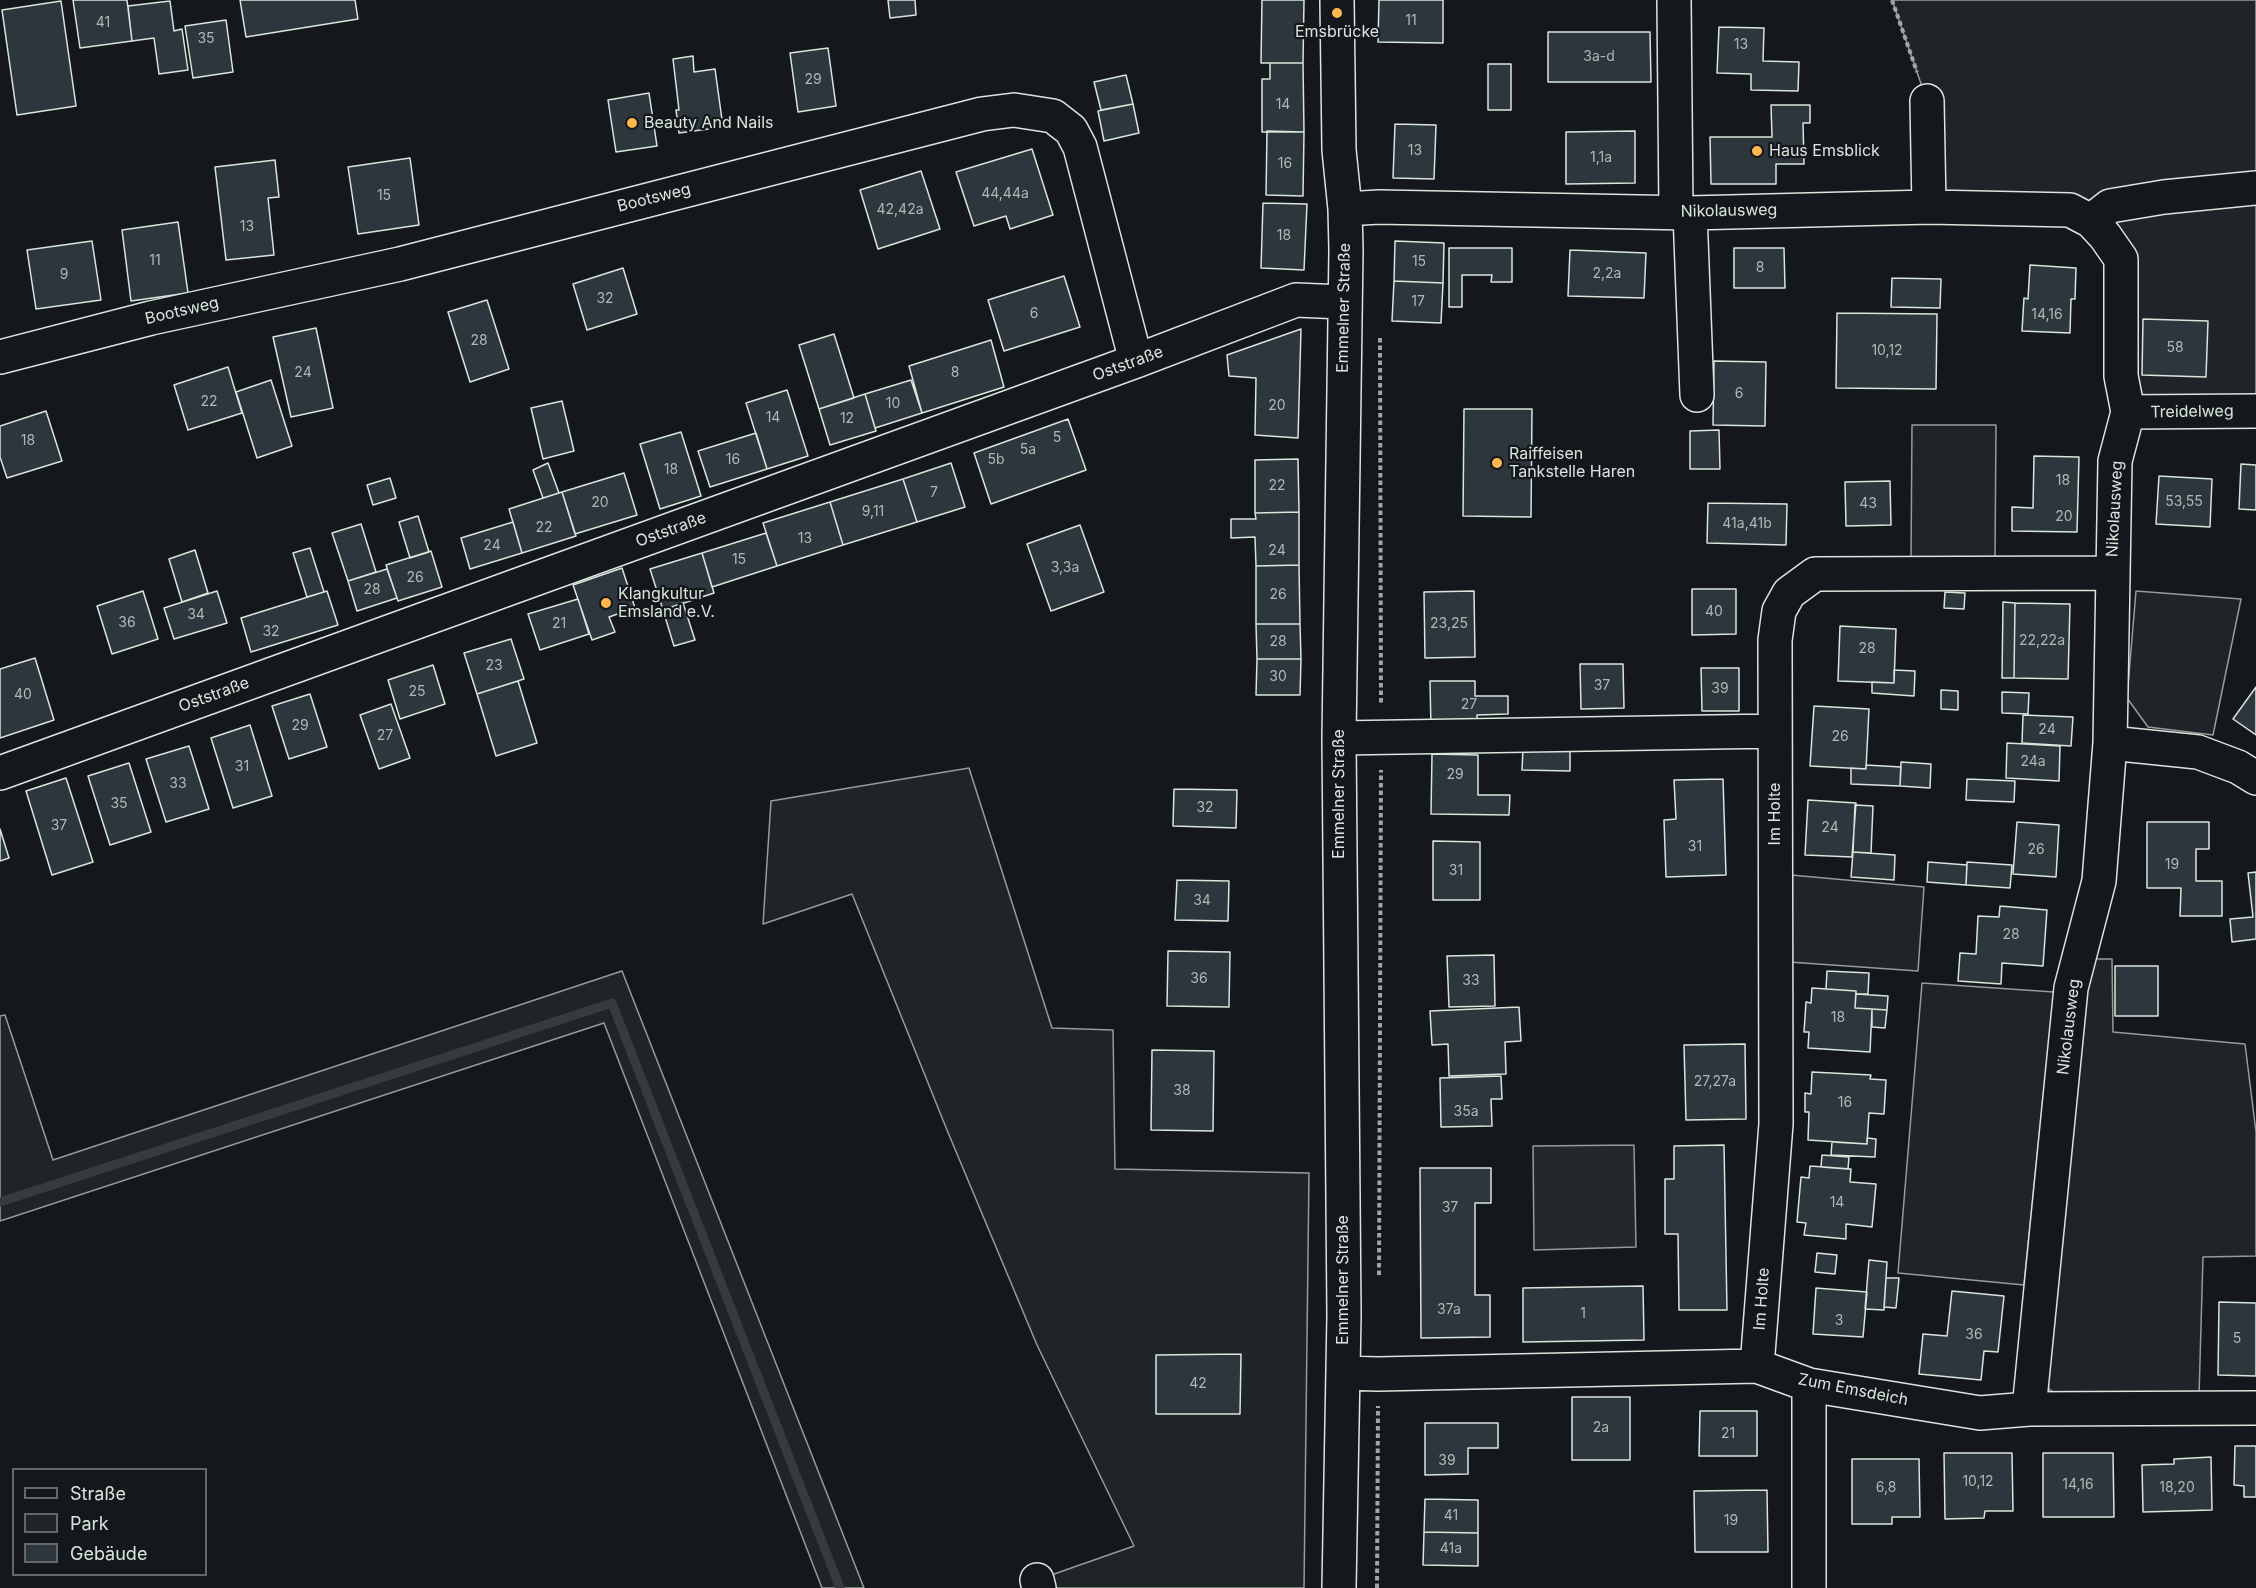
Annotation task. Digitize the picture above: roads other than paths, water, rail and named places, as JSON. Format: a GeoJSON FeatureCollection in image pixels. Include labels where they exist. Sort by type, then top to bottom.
{"type":"FeatureCollection","features":[{"type":"Feature","properties":{"kind":"street","name":"Emmelner Straße"},"geometry":{"type":"LineString","coordinates":[[1337,0],[1339,150],[1345,208],[1339,738],[1343,1373],[1339,1588]]}},
{"type":"Feature","properties":{"kind":"street"},"geometry":{"type":"LineString","coordinates":[[1674,0],[1683,212],[1697,395]]}},
{"type":"Feature","properties":{"kind":"street"},"geometry":{"type":"LineString","coordinates":[[1927,101],[1929,207]]}},
{"type":"Feature","properties":{"kind":"street","name":"Bootsweg"},"geometry":{"type":"LineString","coordinates":[[0,357],[151,318],[399,264],[971,116],[1014,110],[1053,116],[1071,130],[1080,147],[1136,361]]}},
{"type":"Feature","properties":{"kind":"street"},"geometry":{"type":"LineString","coordinates":[[2091,221],[2110,206],[2164,197],[2256,188]]}},
{"type":"Feature","properties":{"kind":"street","name":"Nikolausweg"},"geometry":{"type":"LineString","coordinates":[[1345,208],[1683,212],[1929,207],[2070,210],[2091,221],[2121,259],[2121,376],[2128,412],[2115,461],[2110,742],[2099,881],[2072,988],[2029,1409]]}},
{"type":"Feature","properties":{"kind":"street","name":"Oststraße"},"geometry":{"type":"LineString","coordinates":[[0,773],[1136,361],[1296,300],[1343,302]]}},
{"type":"Feature","properties":{"kind":"street","name":"Treidelweg"},"geometry":{"type":"LineString","coordinates":[[2128,412],[2256,411]]}},
{"type":"Feature","properties":{"kind":"street","name":"Im Holte"},"geometry":{"type":"LineString","coordinates":[[1757,1366],[1776,1124],[1775,640],[1779,611],[1789,593],[1815,574],[2112,573]]}},
{"type":"Feature","properties":{"kind":"street"},"geometry":{"type":"LineString","coordinates":[[1339,738],[1775,731]]}},
{"type":"Feature","properties":{"kind":"street"},"geometry":{"type":"LineString","coordinates":[[2110,742],[2198,752],[2238,767],[2256,778]]}},
{"type":"Feature","properties":{"kind":"street","name":"Zum Emsdeich"},"geometry":{"type":"LineString","coordinates":[[1343,1373],[1757,1366],[1809,1385],[1980,1413],[2029,1409],[2256,1408]]}},
{"type":"Feature","properties":{"kind":"street"},"geometry":{"type":"LineString","coordinates":[[1809,1385],[1809,1588]]}},
{"type":"Feature","properties":{"kind":"waterway"},"geometry":{"type":"LineString","coordinates":[[0,1202],[612,1003],[840,1588]]}},
{"type":"Feature","properties":{"kind":"place","name":"Emsbrücke"},"geometry":{"type":"Point","coordinates":[1337,13]}},
{"type":"Feature","properties":{"kind":"place","name":"Beauty And Nails"},"geometry":{"type":"Point","coordinates":[632,123]}},
{"type":"Feature","properties":{"kind":"place","name":"Haus Emsblick"},"geometry":{"type":"Point","coordinates":[1757,151]}},
{"type":"Feature","properties":{"kind":"place","name":"Raiffeisen Tankstelle Haren"},"geometry":{"type":"Point","coordinates":[1497,463]}},
{"type":"Feature","properties":{"kind":"place","name":"Klangkultur Emsland e.V."},"geometry":{"type":"Point","coordinates":[606,603]}}]}
